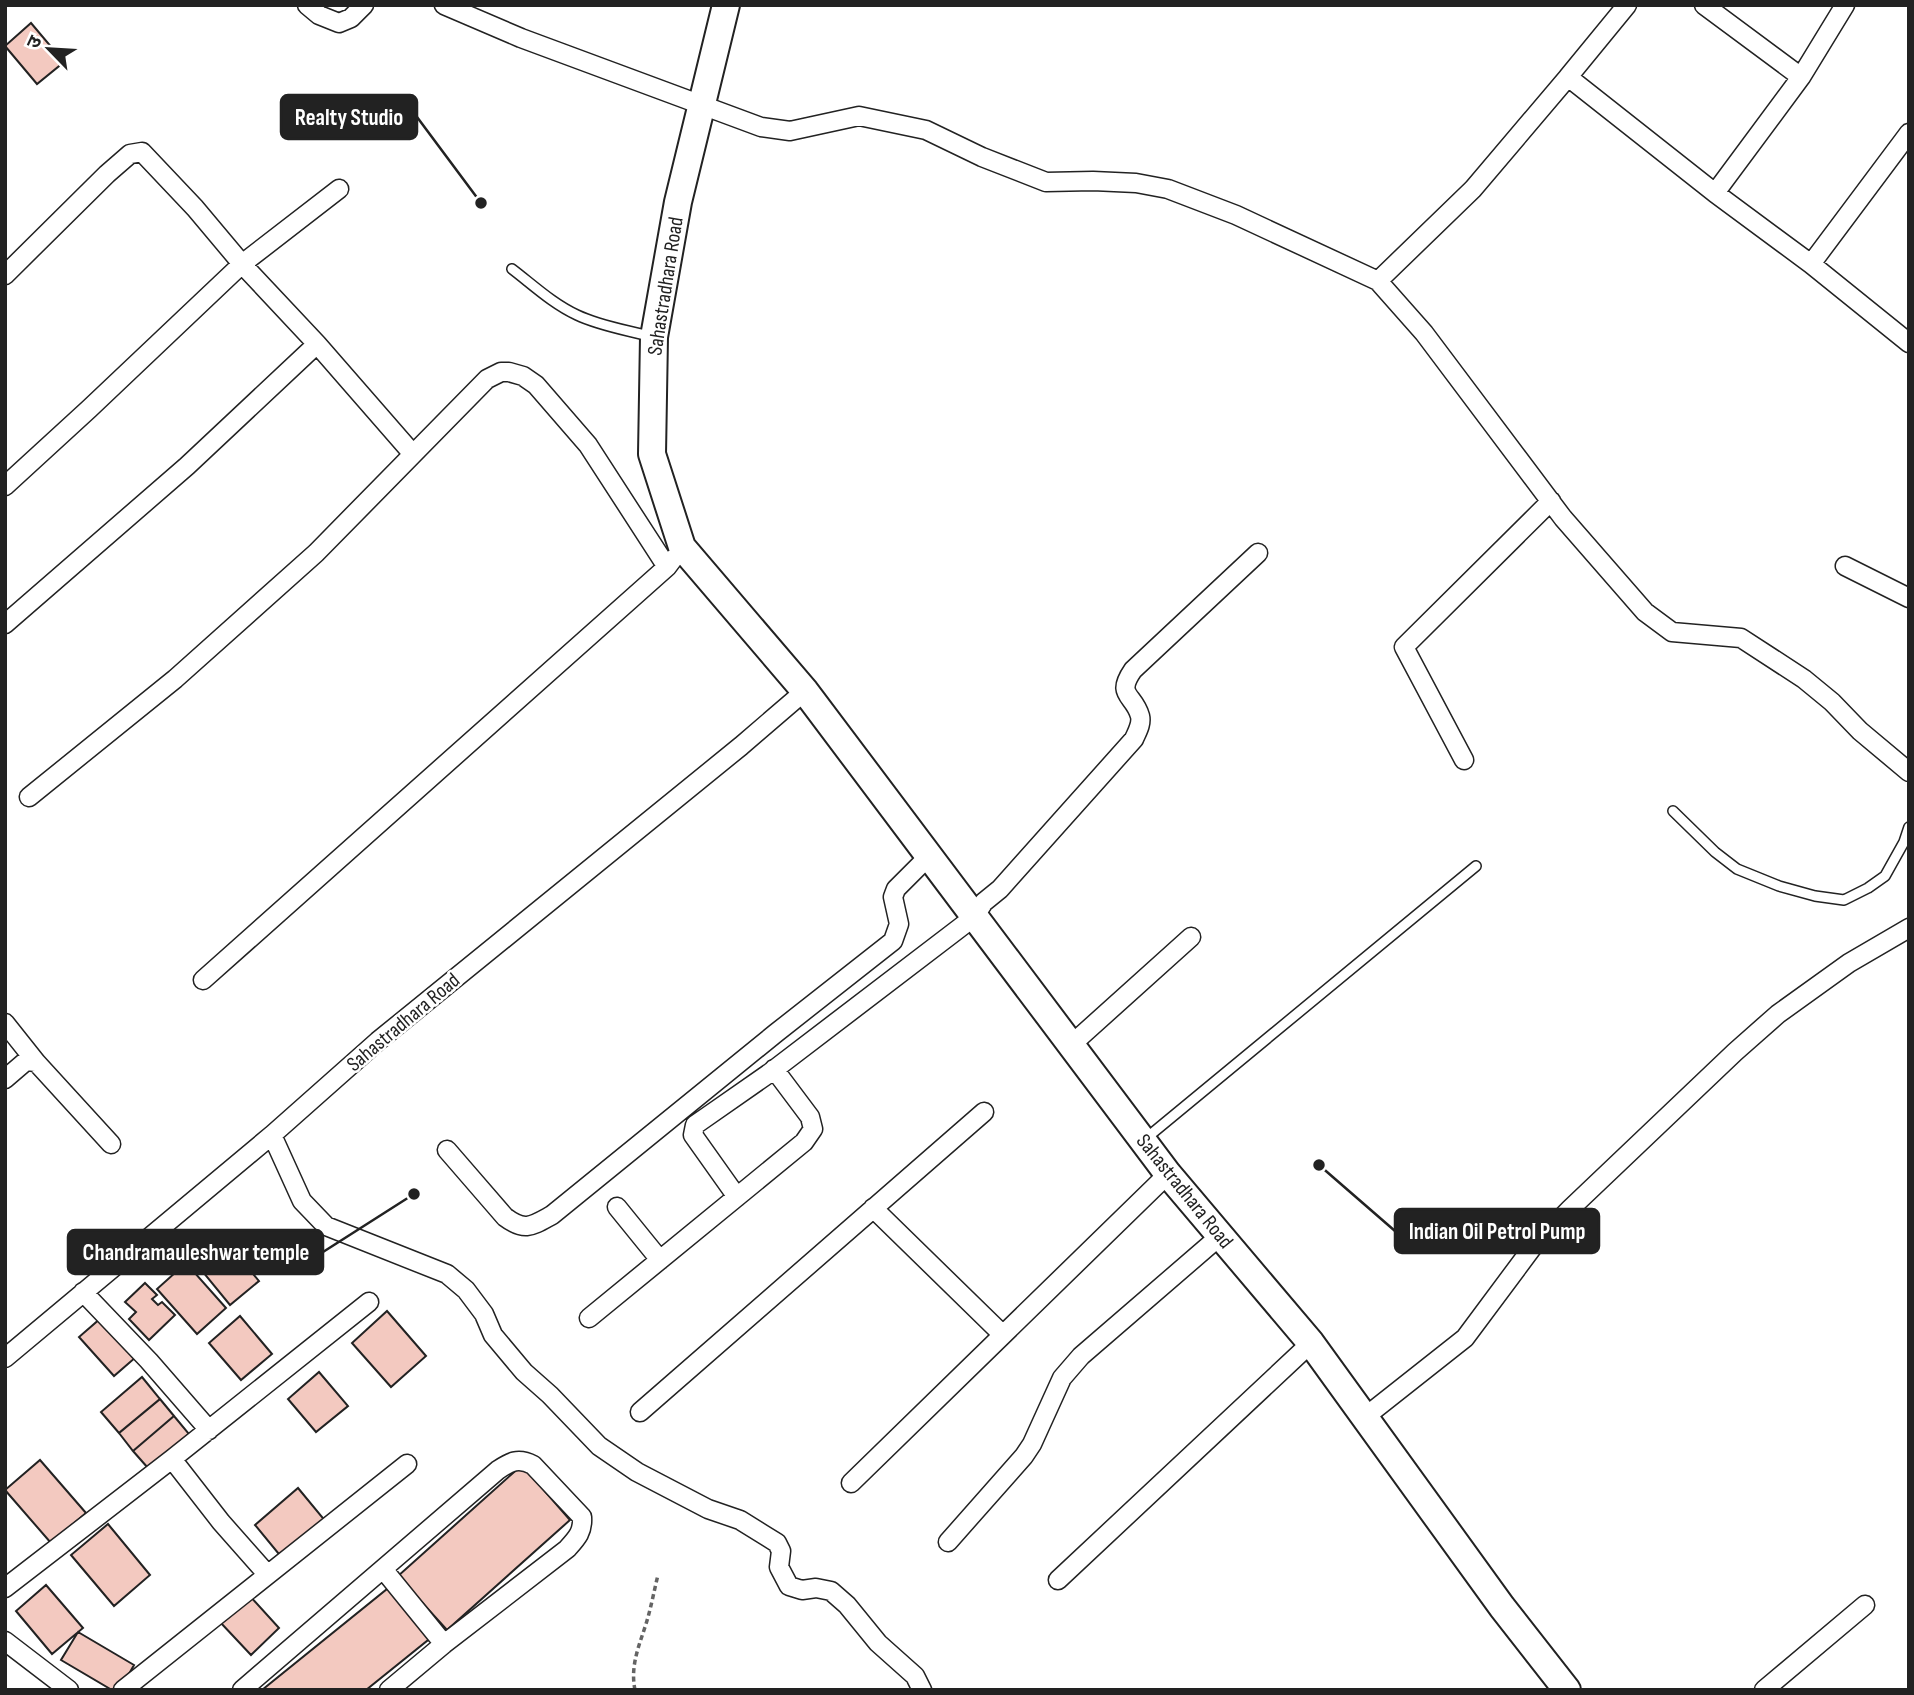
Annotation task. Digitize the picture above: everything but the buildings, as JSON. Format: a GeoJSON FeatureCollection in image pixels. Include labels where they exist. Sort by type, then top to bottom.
{"type":"FeatureCollection","features":[{"type":"Feature","properties":{"kind":"main road","name":"Sahastradhara Road"},"geometry":{"type":"LineString","coordinates":[[726,5],[678,202],[654,337],[652,454],[674,557],[805,691],[1168,1174],[1311,1343],[1503,1607],[1567,1690]]}},
{"type":"Feature","properties":{"kind":"street"},"geometry":{"type":"LineString","coordinates":[[307,5],[319,15],[339,23],[351,18],[364,5]]}},
{"type":"Feature","properties":{"kind":"street"},"geometry":{"type":"LineString","coordinates":[[444,5],[482,23],[761,127],[790,131],[859,116],[926,130],[1046,183],[1136,183],[1168,189],[1236,215],[1378,281],[1424,333],[1616,582],[1645,612],[1672,632],[1741,638],[1804,678],[1860,731],[1909,772]]}},
{"type":"Feature","properties":{"kind":"street"},"geometry":{"type":"LineString","coordinates":[[1378,281],[1473,189],[1627,5]]}},
{"type":"Feature","properties":{"kind":"street"},"geometry":{"type":"LineString","coordinates":[[1704,5],[1801,77]]}},
{"type":"Feature","properties":{"kind":"street"},"geometry":{"type":"LineString","coordinates":[[1715,193],[1801,77],[1845,5]]}},
{"type":"Feature","properties":{"kind":"street"},"geometry":{"type":"LineString","coordinates":[[1568,77],[1715,193],[1811,264],[1908,343]]}},
{"type":"Feature","properties":{"kind":"street"},"geometry":{"type":"LineString","coordinates":[[1811,264],[1909,133]]}},
{"type":"Feature","properties":{"kind":"street"},"geometry":{"type":"LineString","coordinates":[[5,275],[130,154],[145,154],[412,453]]}},
{"type":"Feature","properties":{"kind":"street"},"geometry":{"type":"LineString","coordinates":[[5,485],[89,410],[242,264],[340,188]]}},
{"type":"Feature","properties":{"kind":"street"},"geometry":{"type":"LineString","coordinates":[[5,624],[187,466],[317,344]]}},
{"type":"Feature","properties":{"kind":"street"},"geometry":{"type":"LineString","coordinates":[[29,797],[175,679],[316,554],[487,379],[501,372],[523,376],[536,385],[588,445],[674,557],[203,979]]}},
{"type":"Feature","properties":{"kind":"street"},"geometry":{"type":"LineString","coordinates":[[1464,760],[1404,647],[1551,501]]}},
{"type":"Feature","properties":{"kind":"street"},"geometry":{"type":"LineString","coordinates":[[737,1198],[692,1132],[697,1123],[774,1069],[974,917],[984,902],[1000,889],[1134,739],[1140,725],[1139,715],[1125,693],[1124,686],[1133,670],[1258,553]]}},
{"type":"Feature","properties":{"kind":"street"},"geometry":{"type":"LineString","coordinates":[[1845,566],[1909,598]]}},
{"type":"Feature","properties":{"kind":"street","name":"Sahastradhara Road"},"geometry":{"type":"LineString","coordinates":[[6,1355],[272,1135],[378,1041],[805,691]]}},
{"type":"Feature","properties":{"kind":"street"},"geometry":{"type":"LineString","coordinates":[[447,1150],[515,1225],[523,1227],[535,1224],[552,1215],[893,941],[899,924],[893,897],[896,889],[928,857]]}},
{"type":"Feature","properties":{"kind":"street"},"geometry":{"type":"LineString","coordinates":[[1365,1417],[1465,1338],[1532,1248],[1777,1014],[1828,978],[1909,928]]}},
{"type":"Feature","properties":{"kind":"street"},"geometry":{"type":"LineString","coordinates":[[1071,1045],[1191,937]]}},
{"type":"Feature","properties":{"kind":"street"},"geometry":{"type":"LineString","coordinates":[[5,1023],[36,1062],[111,1144]]}},
{"type":"Feature","properties":{"kind":"street"},"geometry":{"type":"LineString","coordinates":[[5,1079],[26,1061],[36,1062]]}},
{"type":"Feature","properties":{"kind":"street"},"geometry":{"type":"LineString","coordinates":[[589,1318],[804,1142],[813,1129],[810,1117],[774,1069]]}},
{"type":"Feature","properties":{"kind":"street"},"geometry":{"type":"LineString","coordinates":[[640,1412],[984,1112]]}},
{"type":"Feature","properties":{"kind":"street"},"geometry":{"type":"LineString","coordinates":[[272,1135],[302,1201],[326,1226],[447,1274],[466,1290],[484,1314],[493,1335],[524,1371],[551,1395],[599,1446],[637,1472],[708,1508],[740,1520],[777,1543],[781,1551],[779,1567],[789,1586],[802,1590],[816,1588],[831,1591],[847,1605],[878,1643],[915,1676],[922,1690]]}},
{"type":"Feature","properties":{"kind":"street"},"geometry":{"type":"LineString","coordinates":[[851,1483],[1168,1174]]}},
{"type":"Feature","properties":{"kind":"street"},"geometry":{"type":"LineString","coordinates":[[617,1206],[660,1260]]}},
{"type":"Feature","properties":{"kind":"street"},"geometry":{"type":"LineString","coordinates":[[873,1208],[1002,1334]]}},
{"type":"Feature","properties":{"kind":"street"},"geometry":{"type":"LineString","coordinates":[[948,1542],[1012,1472],[1032,1444],[1062,1378],[1081,1356],[1220,1236]]}},
{"type":"Feature","properties":{"kind":"street"},"geometry":{"type":"LineString","coordinates":[[83,1292],[149,1361],[209,1430]]}},
{"type":"Feature","properties":{"kind":"street"},"geometry":{"type":"LineString","coordinates":[[5,1588],[369,1302]]}},
{"type":"Feature","properties":{"kind":"street"},"geometry":{"type":"LineString","coordinates":[[1058,1580],[1311,1343]]}},
{"type":"Feature","properties":{"kind":"street"},"geometry":{"type":"LineString","coordinates":[[172,1459],[221,1522],[267,1574]]}},
{"type":"Feature","properties":{"kind":"street"},"geometry":{"type":"LineString","coordinates":[[242,1690],[498,1470],[512,1461],[524,1460],[533,1465],[582,1517],[578,1537],[567,1549],[389,1690]]}},
{"type":"Feature","properties":{"kind":"street"},"geometry":{"type":"LineString","coordinates":[[123,1690],[407,1464]]}},
{"type":"Feature","properties":{"kind":"street"},"geometry":{"type":"LineString","coordinates":[[383,1569],[444,1644]]}},
{"type":"Feature","properties":{"kind":"street"},"geometry":{"type":"LineString","coordinates":[[1764,1690],[1865,1605]]}},
{"type":"Feature","properties":{"kind":"street"},"geometry":{"type":"LineString","coordinates":[[5,1641],[69,1690]]}},
{"type":"Feature","properties":{"kind":"lane"},"geometry":{"type":"LineString","coordinates":[[512,270],[576,314],[600,324],[654,337]]}},
{"type":"Feature","properties":{"kind":"lane"},"geometry":{"type":"LineString","coordinates":[[1673,811],[1715,852],[1737,869],[1815,897],[1844,900],[1885,876],[1904,842],[1909,827]]}},
{"type":"Feature","properties":{"kind":"lane"},"geometry":{"type":"LineString","coordinates":[[1143,1141],[1476,866]]}},
{"type":"Feature","properties":{"kind":"path"},"geometry":{"type":"LineString","coordinates":[[635,1690],[633,1680],[636,1648],[658,1575]]}},
{"type":"Feature","properties":{"kind":"place","name":"Realty Studio"},"geometry":{"type":"Point","coordinates":[481,203]}},
{"type":"Feature","properties":{"kind":"place","name":"Indian Oil Petrol Pump"},"geometry":{"type":"Point","coordinates":[1319,1165]}},
{"type":"Feature","properties":{"kind":"place","name":"Chandramauleshwar temple"},"geometry":{"type":"Point","coordinates":[414,1194]}}]}
